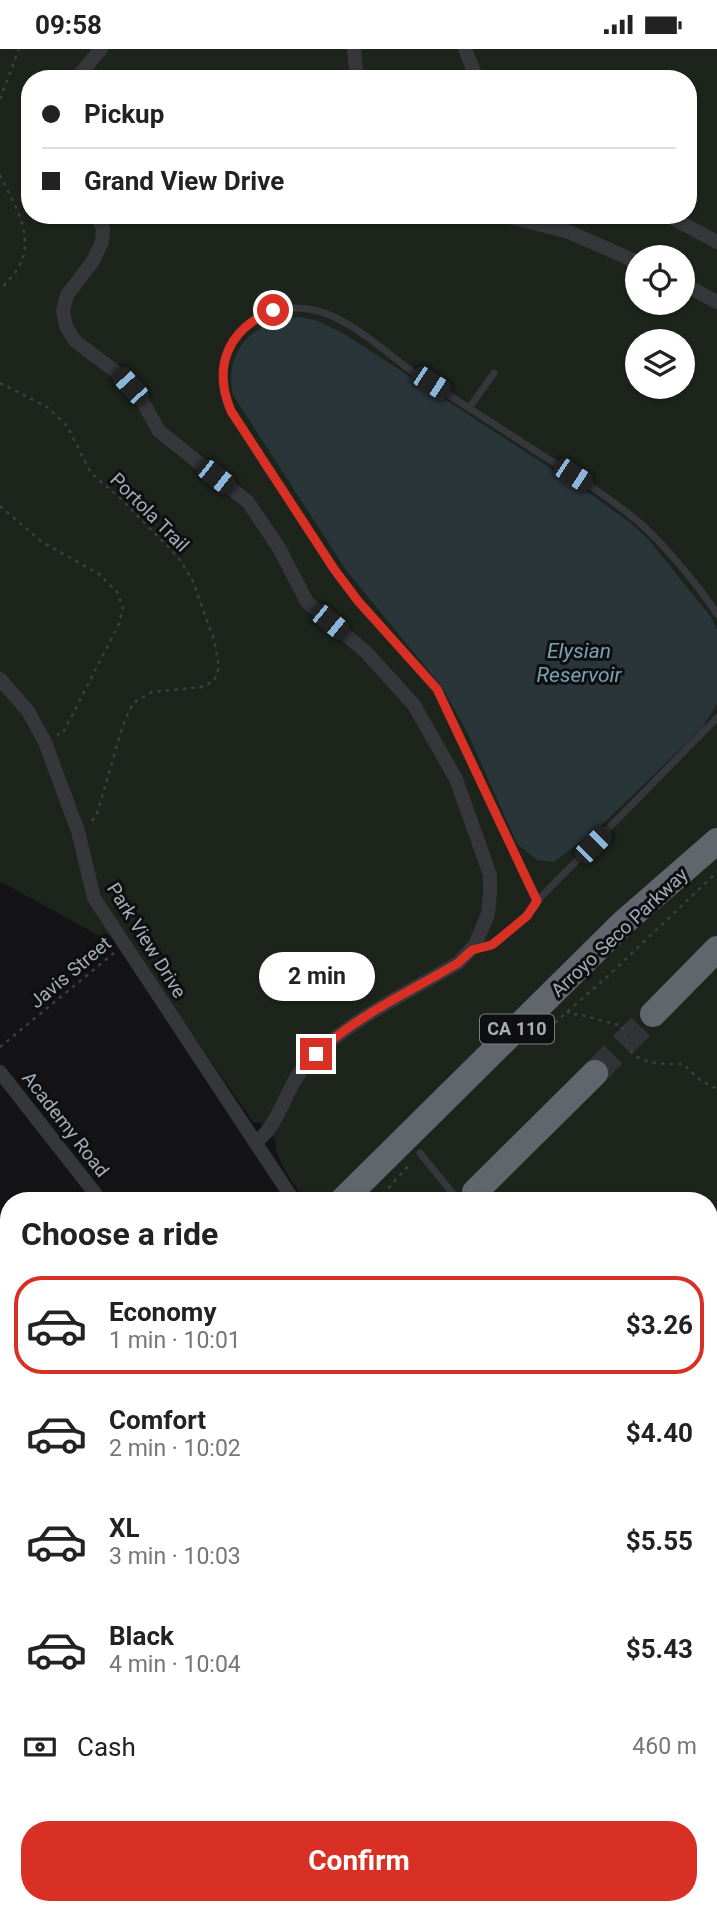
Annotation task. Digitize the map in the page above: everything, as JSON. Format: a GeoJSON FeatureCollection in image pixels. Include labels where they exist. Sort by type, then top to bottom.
{"type":"FeatureCollection","features":[{"type":"Feature","properties":{"kind":"highway"},"geometry":{"type":"LineString","coordinates":[[623,923],[717,829]]}},
{"type":"Feature","properties":{"kind":"highway","name":"Arroyo Seco Parkway"},"geometry":{"type":"LineString","coordinates":[[351,1192],[623,923],[717,841]]}},
{"type":"Feature","properties":{"kind":"highway"},"geometry":{"type":"LineString","coordinates":[[653,1014],[717,949]]}},
{"type":"Feature","properties":{"kind":"highway"},"geometry":{"type":"LineString","coordinates":[[471,1192],[595,1073]]}},
{"type":"Feature","properties":{"kind":"street"},"geometry":{"type":"LineString","coordinates":[[84,70],[101,49]]}},
{"type":"Feature","properties":{"kind":"street"},"geometry":{"type":"LineString","coordinates":[[354,49],[356,70]]}},
{"type":"Feature","properties":{"kind":"street"},"geometry":{"type":"LineString","coordinates":[[465,49],[473,70]]}},
{"type":"Feature","properties":{"kind":"street"},"geometry":{"type":"LineString","coordinates":[[101,224],[102,242],[93,261],[67,295],[63,311],[66,326],[75,341],[120,375],[140,397],[159,431],[248,502],[279,548],[307,602],[366,652],[415,705],[456,779],[489,875],[488,914],[472,950],[458,963],[328,1043],[305,1065],[289,1087],[267,1133],[255,1142]]}},
{"type":"Feature","properties":{"kind":"street"},"geometry":{"type":"LineString","coordinates":[[537,224],[569,232],[625,257]]}},
{"type":"Feature","properties":{"kind":"street"},"geometry":{"type":"LineString","coordinates":[[684,224],[717,242]]}},
{"type":"Feature","properties":{"kind":"street"},"geometry":{"type":"LineString","coordinates":[[695,290],[717,302]]}},
{"type":"Feature","properties":{"kind":"street","name":"Park View Drive"},"geometry":{"type":"LineString","coordinates":[[0,678],[28,711],[45,742],[78,831],[94,898],[288,1192]]}},
{"type":"Feature","properties":{"kind":"street","name":"Academy Road"},"geometry":{"type":"LineString","coordinates":[[0,1072],[94,1192]]}},
{"type":"Feature","properties":{"kind":"lane"},"geometry":{"type":"LineString","coordinates":[[537,901],[437,689],[358,601],[334,569],[238,423],[226,400],[222,375],[234,339],[252,321],[273,310],[308,309],[342,321],[635,519],[655,538],[717,614]]}},
{"type":"Feature","properties":{"kind":"lane"},"geometry":{"type":"LineString","coordinates":[[469,408],[494,373]]}},
{"type":"Feature","properties":{"kind":"lane"},"geometry":{"type":"LineString","coordinates":[[472,950],[492,945],[527,916],[537,901],[717,718]]}},
{"type":"Feature","properties":{"kind":"lane"},"geometry":{"type":"LineString","coordinates":[[420,1153],[463,1192]]}},
{"type":"Feature","properties":{"kind":"path"},"geometry":{"type":"LineString","coordinates":[[0,99],[19,49]]}},
{"type":"Feature","properties":{"kind":"path"},"geometry":{"type":"LineString","coordinates":[[0,175],[21,218]]}},
{"type":"Feature","properties":{"kind":"path"},"geometry":{"type":"LineString","coordinates":[[0,290],[19,267],[26,246],[22,224]]}},
{"type":"Feature","properties":{"kind":"path","name":"Portola Trail"},"geometry":{"type":"LineString","coordinates":[[0,383],[47,407],[67,426],[91,474],[121,499],[177,556],[192,579],[205,609],[219,667],[214,681],[201,687],[152,692],[134,703],[122,725],[96,817],[78,831]]}},
{"type":"Feature","properties":{"kind":"path"},"geometry":{"type":"LineString","coordinates":[[0,506],[42,542],[99,574],[117,592],[122,608],[119,624],[63,733],[45,742]]}},
{"type":"Feature","properties":{"kind":"path"},"geometry":{"type":"LineString","coordinates":[[541,1034],[608,976],[717,872]]}},
{"type":"Feature","properties":{"kind":"path","name":"Javis Street"},"geometry":{"type":"LineString","coordinates":[[0,1047],[124,944]]}},
{"type":"Feature","properties":{"kind":"path"},"geometry":{"type":"LineString","coordinates":[[568,1011],[571,1015],[578,1014],[622,1026],[628,1049],[634,1054],[662,1064],[683,1064],[700,1080],[717,1089]]}},
{"type":"Feature","properties":{"kind":"path"},"geometry":{"type":"LineString","coordinates":[[385,1192],[420,1153]]}},
{"type":"Feature","properties":{"kind":"shaded area"},"geometry":{"type":"Polygon","coordinates":[[[0,49],[717,49],[717,1192],[299,1192],[282,1164],[275,1140],[260,1123],[253,1122],[132,947],[103,932],[110,942],[0,881],[0,49]]]}},
{"type":"Feature","properties":{"kind":"water","name":"Elysian Reservoir"},"geometry":{"type":"Polygon","coordinates":[[[299,317],[315,320],[343,333],[595,497],[648,539],[711,617],[717,630],[717,704],[702,728],[601,826],[554,862],[537,860],[517,844],[468,734],[442,687],[346,570],[233,395],[233,363],[246,339],[269,324],[299,317]]]}},
{"type":"Feature","properties":{"kind":"tunnel"},"geometry":{"type":"LineString","coordinates":[[595,1073],[653,1014]]}},
{"type":"Feature","properties":{"kind":"route"},"geometry":{"type":"LineString","coordinates":[[273,310],[252,321],[234,339],[222,375],[226,400],[334,569],[358,601],[437,689],[537,901],[527,916],[492,945],[472,950],[458,963],[362,1020],[316,1054]]}}]}
